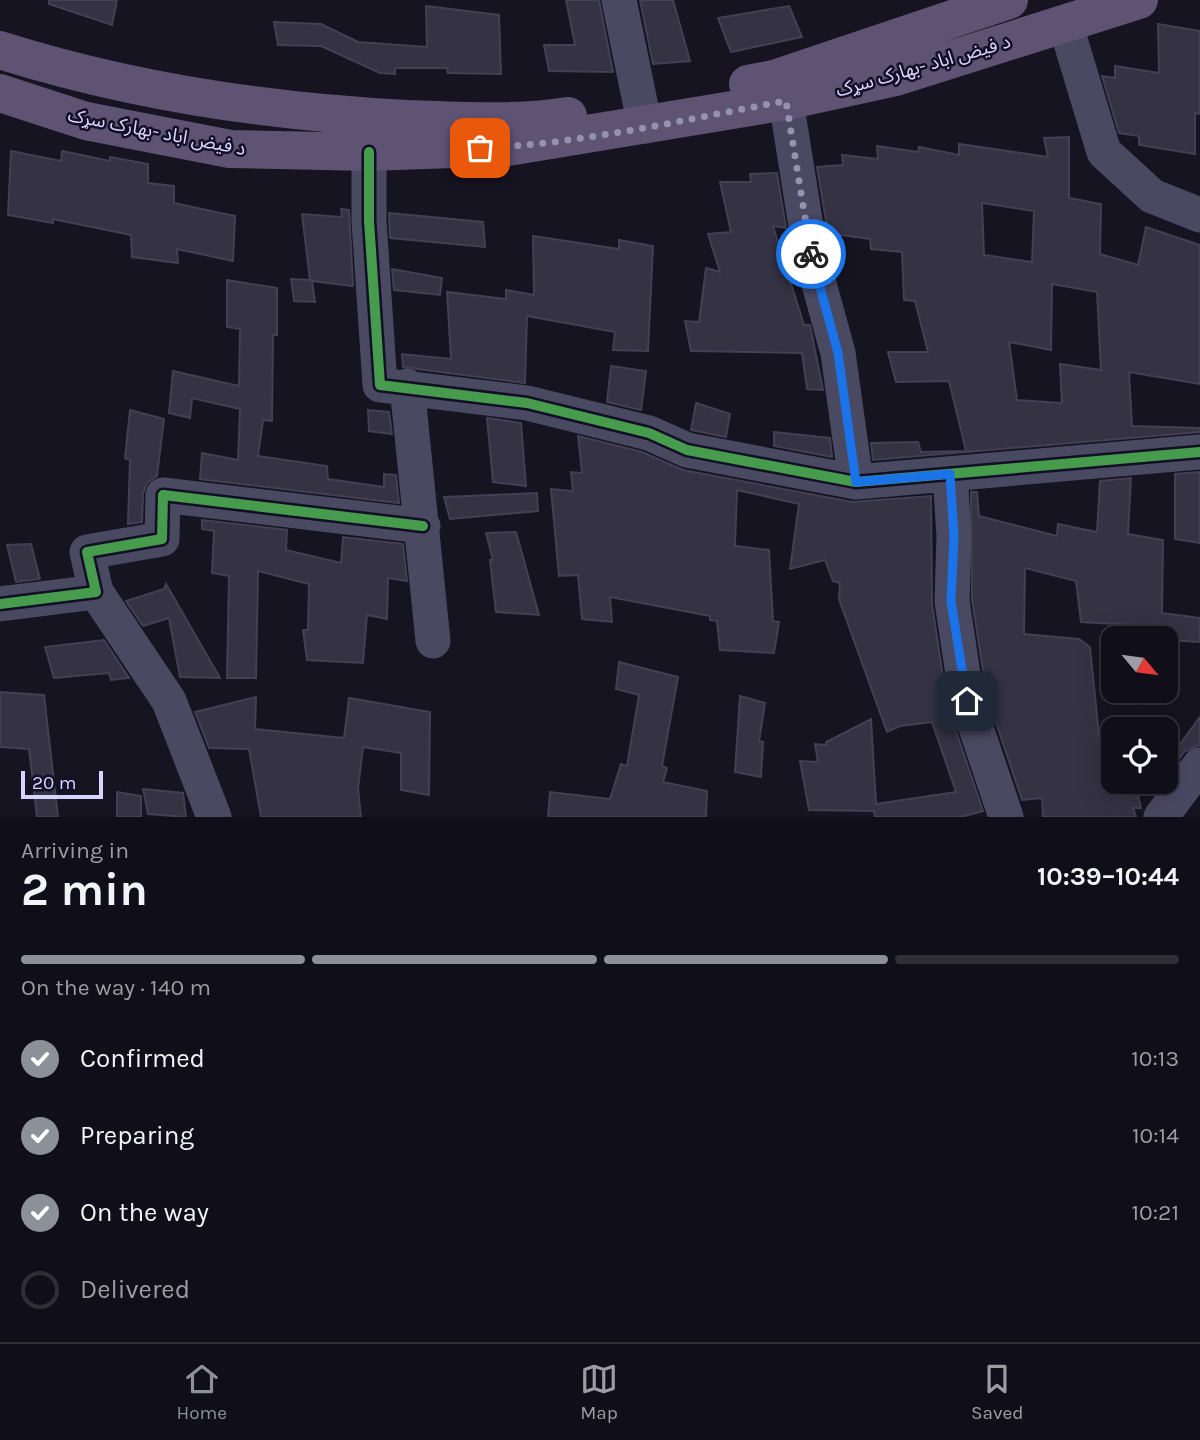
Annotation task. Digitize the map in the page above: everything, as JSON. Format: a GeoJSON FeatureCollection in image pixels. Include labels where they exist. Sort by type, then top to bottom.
{"type":"FeatureCollection","features":[{"type":"Feature","properties":{"kind":"main road","name":"د فیض اباد -بهارک سړک"},"geometry":{"type":"LineString","coordinates":[[0,93],[86,121],[230,149],[369,152],[508,147],[643,115],[774,79],[1009,0]]}},
{"type":"Feature","properties":{"kind":"main road","name":"د فیض اباد -بهارک سړک"},"geometry":{"type":"LineString","coordinates":[[0,50],[52,66],[179,95],[310,114],[463,120],[643,115],[786,101],[896,77],[1139,0]]}},
{"type":"Feature","properties":{"kind":"street"},"geometry":{"type":"LineString","coordinates":[[619,0],[643,115]]}},
{"type":"Feature","properties":{"kind":"street"},"geometry":{"type":"LineString","coordinates":[[1065,23],[1104,152],[1152,196],[1200,215]]}},
{"type":"Feature","properties":{"kind":"street"},"geometry":{"type":"LineString","coordinates":[[786,101],[810,251],[838,353],[856,482]]}},
{"type":"Feature","properties":{"kind":"street"},"geometry":{"type":"LineString","coordinates":[[369,152],[369,221],[380,385],[407,386],[527,403],[649,433],[687,450],[856,482],[1200,453]]}},
{"type":"Feature","properties":{"kind":"street"},"geometry":{"type":"LineString","coordinates":[[407,386],[433,641]]}},
{"type":"Feature","properties":{"kind":"street"},"geometry":{"type":"LineString","coordinates":[[950,474],[954,536],[951,601],[967,701],[1006,817]]}},
{"type":"Feature","properties":{"kind":"street"},"geometry":{"type":"LineString","coordinates":[[214,817],[169,701],[96,592],[88,552],[162,539],[163,495],[423,526]]}},
{"type":"Feature","properties":{"kind":"street"},"geometry":{"type":"LineString","coordinates":[[0,604],[96,592]]}},
{"type":"Feature","properties":{"kind":"street"},"geometry":{"type":"LineString","coordinates":[[1161,817],[1200,765]]}},
{"type":"Feature","properties":{"kind":"building"},"geometry":{"type":"Polygon","coordinates":[[[49,0],[117,0],[112,25],[49,4],[49,0]]]}},
{"type":"Feature","properties":{"kind":"building"},"geometry":{"type":"Polygon","coordinates":[[[566,0],[599,0],[613,72],[549,71],[544,45],[575,45],[566,0]]]}},
{"type":"Feature","properties":{"kind":"building"},"geometry":{"type":"Polygon","coordinates":[[[640,0],[673,0],[690,61],[653,64],[640,0]]]}},
{"type":"Feature","properties":{"kind":"building"},"geometry":{"type":"Polygon","coordinates":[[[426,6],[499,15],[501,74],[448,73],[447,68],[395,68],[395,74],[380,73],[321,46],[278,45],[274,22],[321,24],[358,42],[427,47],[426,6]]]}},
{"type":"Feature","properties":{"kind":"building"},"geometry":{"type":"Polygon","coordinates":[[[789,6],[802,37],[731,52],[718,18],[789,6]]]}},
{"type":"Feature","properties":{"kind":"building"},"geometry":{"type":"Polygon","coordinates":[[[1158,24],[1200,31],[1200,114],[1195,113],[1195,154],[1139,145],[1139,136],[1119,133],[1102,76],[1115,78],[1115,66],[1159,73],[1158,24]]]}},
{"type":"Feature","properties":{"kind":"building"},"geometry":{"type":"Polygon","coordinates":[[[1069,137],[1069,198],[1101,204],[1100,254],[1138,265],[1146,227],[1200,245],[1200,384],[1129,372],[1132,426],[1200,428],[1200,432],[873,460],[871,443],[918,442],[921,452],[966,451],[949,381],[896,382],[888,352],[928,352],[915,301],[904,300],[902,252],[871,249],[870,239],[828,233],[817,167],[843,165],[842,155],[878,159],[877,146],[918,152],[919,147],[959,155],[959,144],[1048,157],[1044,138],[1069,137]],[[982,203],[984,255],[1032,262],[1034,211],[982,203]],[[1052,284],[1051,350],[1009,342],[1017,400],[1062,403],[1060,364],[1101,370],[1097,292],[1052,284]]]}},
{"type":"Feature","properties":{"kind":"building"},"geometry":{"type":"Polygon","coordinates":[[[11,151],[61,161],[62,151],[110,161],[110,157],[148,164],[148,183],[174,186],[174,203],[235,216],[233,261],[177,249],[178,263],[132,257],[131,235],[53,219],[53,223],[8,215],[11,151]]]}},
{"type":"Feature","properties":{"kind":"building"},"geometry":{"type":"Polygon","coordinates":[[[777,173],[786,228],[773,226],[804,325],[810,325],[823,390],[807,389],[802,353],[691,351],[685,321],[699,322],[706,268],[720,272],[708,234],[731,232],[720,182],[751,182],[750,174],[777,173]]]}},
{"type":"Feature","properties":{"kind":"building"},"geometry":{"type":"Polygon","coordinates":[[[341,209],[349,210],[353,286],[312,281],[315,302],[294,301],[291,279],[310,280],[302,214],[342,217],[341,209]]]}},
{"type":"Feature","properties":{"kind":"building"},"geometry":{"type":"Polygon","coordinates":[[[389,213],[483,222],[485,247],[390,238],[389,213]]]}},
{"type":"Feature","properties":{"kind":"building"},"geometry":{"type":"Polygon","coordinates":[[[533,236],[619,249],[619,240],[653,246],[648,351],[613,350],[615,332],[527,316],[525,383],[403,367],[402,354],[451,359],[447,292],[506,299],[506,290],[534,295],[533,236]]]}},
{"type":"Feature","properties":{"kind":"building"},"geometry":{"type":"Polygon","coordinates":[[[392,269],[442,278],[440,295],[394,290],[392,269]]]}},
{"type":"Feature","properties":{"kind":"building"},"geometry":{"type":"Polygon","coordinates":[[[227,280],[277,288],[277,335],[273,335],[272,421],[263,420],[258,456],[327,466],[328,479],[384,487],[384,474],[396,475],[399,503],[200,479],[202,453],[238,460],[240,409],[192,398],[190,418],[169,413],[173,371],[239,386],[240,329],[227,327],[227,280]]]}},
{"type":"Feature","properties":{"kind":"building"},"geometry":{"type":"Polygon","coordinates":[[[611,366],[646,371],[641,410],[607,402],[611,366]]]}},
{"type":"Feature","properties":{"kind":"building"},"geometry":{"type":"Polygon","coordinates":[[[696,403],[730,414],[726,437],[691,430],[696,403]]]}},
{"type":"Feature","properties":{"kind":"building"},"geometry":{"type":"Polygon","coordinates":[[[130,410],[164,419],[157,476],[147,483],[143,494],[142,522],[128,524],[130,460],[125,458],[130,410]]]}},
{"type":"Feature","properties":{"kind":"building"},"geometry":{"type":"Polygon","coordinates":[[[368,410],[389,412],[392,434],[369,431],[368,410]]]}},
{"type":"Feature","properties":{"kind":"building"},"geometry":{"type":"Polygon","coordinates":[[[487,418],[521,423],[526,486],[493,482],[487,418]]]}},
{"type":"Feature","properties":{"kind":"building"},"geometry":{"type":"Polygon","coordinates":[[[774,432],[830,438],[832,457],[774,446],[774,432]]]}},
{"type":"Feature","properties":{"kind":"building"},"geometry":{"type":"Polygon","coordinates":[[[578,436],[642,452],[683,470],[852,502],[931,496],[932,604],[947,704],[983,811],[961,817],[875,817],[874,811],[809,810],[800,761],[818,762],[815,744],[826,745],[826,742],[871,719],[876,804],[956,792],[932,722],[900,726],[887,732],[839,599],[840,583],[833,581],[825,560],[790,569],[799,504],[737,490],[735,546],[769,550],[773,621],[779,622],[774,653],[720,650],[717,621],[710,620],[710,616],[610,597],[612,622],[582,619],[578,575],[559,576],[551,489],[573,491],[571,472],[582,473],[578,436]]]}},
{"type":"Feature","properties":{"kind":"building"},"geometry":{"type":"Polygon","coordinates":[[[1200,472],[1200,543],[1175,539],[1175,474],[1200,472]]]}},
{"type":"Feature","properties":{"kind":"building"},"geometry":{"type":"Polygon","coordinates":[[[1131,478],[1128,534],[1163,540],[1162,613],[1200,618],[1200,642],[1178,641],[1178,626],[1081,622],[1076,581],[1025,568],[1024,634],[1079,639],[1090,647],[1101,739],[1101,794],[1138,794],[1141,808],[1133,808],[1136,817],[1043,817],[1042,798],[1022,800],[987,696],[972,600],[971,492],[977,492],[979,516],[1057,536],[1058,524],[1097,532],[1100,481],[1131,478]]]}},
{"type":"Feature","properties":{"kind":"building"},"geometry":{"type":"Polygon","coordinates":[[[537,493],[538,511],[450,519],[444,497],[537,493]]]}},
{"type":"Feature","properties":{"kind":"building"},"geometry":{"type":"Polygon","coordinates":[[[202,520],[287,530],[286,550],[341,563],[343,537],[403,544],[407,581],[388,578],[387,619],[367,615],[363,663],[307,660],[303,630],[308,630],[309,584],[258,571],[256,678],[227,678],[229,576],[212,573],[214,531],[202,529],[202,520]]]}},
{"type":"Feature","properties":{"kind":"building"},"geometry":{"type":"Polygon","coordinates":[[[516,532],[539,615],[496,612],[490,560],[493,560],[486,533],[516,532]]]}},
{"type":"Feature","properties":{"kind":"building"},"geometry":{"type":"Polygon","coordinates":[[[31,544],[40,579],[16,582],[7,545],[31,544]]]}},
{"type":"Feature","properties":{"kind":"building"},"geometry":{"type":"Polygon","coordinates":[[[166,584],[220,678],[180,677],[169,618],[143,626],[126,601],[164,589],[166,584]]]}},
{"type":"Feature","properties":{"kind":"building"},"geometry":{"type":"Polygon","coordinates":[[[104,640],[129,678],[111,680],[109,673],[54,678],[45,647],[104,640]]]}},
{"type":"Feature","properties":{"kind":"building"},"geometry":{"type":"Polygon","coordinates":[[[619,662],[678,677],[662,766],[667,768],[663,782],[707,791],[706,817],[548,817],[550,792],[610,799],[621,764],[627,766],[639,695],[616,689],[619,662]]]}},
{"type":"Feature","properties":{"kind":"building"},"geometry":{"type":"Polygon","coordinates":[[[0,692],[44,695],[58,817],[37,817],[29,749],[0,747],[0,692]]]}},
{"type":"Feature","properties":{"kind":"building"},"geometry":{"type":"Polygon","coordinates":[[[740,696],[765,703],[759,741],[763,742],[761,777],[735,772],[740,696]]]}},
{"type":"Feature","properties":{"kind":"building"},"geometry":{"type":"Polygon","coordinates":[[[256,697],[255,729],[344,738],[349,698],[430,712],[429,795],[401,790],[401,753],[363,747],[358,789],[361,817],[261,817],[249,749],[209,748],[195,712],[256,697]]]}},
{"type":"Feature","properties":{"kind":"building"},"geometry":{"type":"Polygon","coordinates":[[[1200,717],[1200,745],[1184,752],[1178,760],[1178,747],[1200,717]]]}},
{"type":"Feature","properties":{"kind":"building"},"geometry":{"type":"Polygon","coordinates":[[[143,789],[183,793],[186,817],[148,814],[143,789]]]}},
{"type":"Feature","properties":{"kind":"building"},"geometry":{"type":"Polygon","coordinates":[[[117,792],[141,796],[141,817],[117,817],[117,792]]]}},
{"type":"Feature","properties":{"kind":"cycle path"},"geometry":{"type":"LineString","coordinates":[[369,152],[369,221],[380,385],[527,403],[649,433],[687,450],[856,482],[1200,452]]}},
{"type":"Feature","properties":{"kind":"cycle path"},"geometry":{"type":"LineString","coordinates":[[0,604],[96,592],[87,552],[162,539],[163,495],[423,526]]}},
{"type":"Feature","properties":{"kind":"way so far"},"geometry":{"type":"LineString","coordinates":[[480,148],[508,147],[645,127],[786,101],[811,254]]}},
{"type":"Feature","properties":{"kind":"route"},"geometry":{"type":"LineString","coordinates":[[811,254],[838,353],[856,482],[950,474],[954,536],[951,601],[967,701]]}}]}
